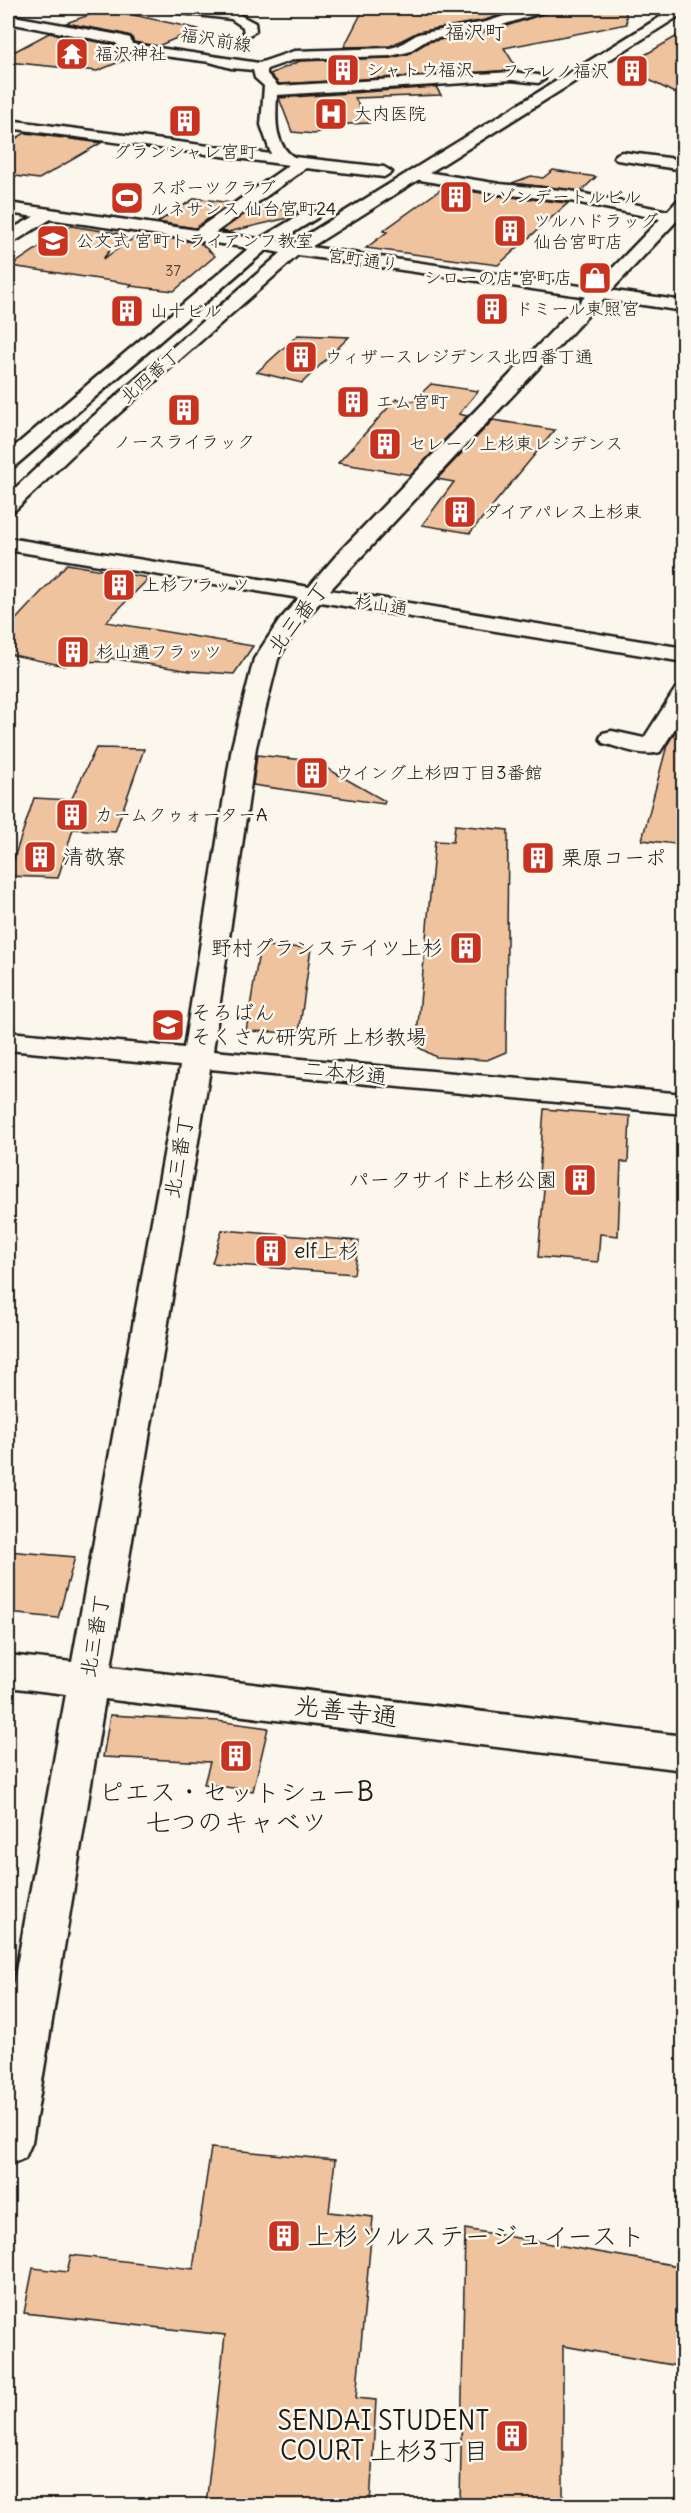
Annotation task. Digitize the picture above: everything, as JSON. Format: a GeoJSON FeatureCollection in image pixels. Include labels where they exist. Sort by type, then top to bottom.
{"type":"FeatureCollection","features":[{"type":"Feature","properties":{"kind":"street"},"geometry":{"type":"LineString","coordinates":[[172,8],[234,16],[250,27],[249,31]]}},
{"type":"Feature","properties":{"kind":"street"},"geometry":{"type":"LineString","coordinates":[[234,16],[249,8]]}},
{"type":"Feature","properties":{"kind":"street"},"geometry":{"type":"LineString","coordinates":[[260,67],[294,55],[390,52],[403,49],[423,37],[488,25],[541,8]]}},
{"type":"Feature","properties":{"kind":"street"},"geometry":{"type":"LineString","coordinates":[[630,25],[657,8]]}},
{"type":"Feature","properties":{"kind":"street","name":"北四番丁"},"geometry":{"type":"LineString","coordinates":[[8,506],[82,436],[294,250],[684,8]]}},
{"type":"Feature","properties":{"kind":"street"},"geometry":{"type":"LineString","coordinates":[[8,17],[36,11]]}},
{"type":"Feature","properties":{"kind":"street","name":"福沢前線"},"geometry":{"type":"LineString","coordinates":[[8,17],[119,39],[125,41],[126,47],[260,67],[260,75],[271,85],[268,125],[279,154],[297,161]]}},
{"type":"Feature","properties":{"kind":"street"},"geometry":{"type":"LineString","coordinates":[[514,93],[554,70]]}},
{"type":"Feature","properties":{"kind":"street"},"geometry":{"type":"LineString","coordinates":[[270,91],[512,76],[538,79]]}},
{"type":"Feature","properties":{"kind":"street"},"geometry":{"type":"LineString","coordinates":[[8,124],[297,161],[389,169],[364,183]]}},
{"type":"Feature","properties":{"kind":"street"},"geometry":{"type":"LineString","coordinates":[[622,157],[684,165]]}},
{"type":"Feature","properties":{"kind":"street"},"geometry":{"type":"LineString","coordinates":[[199,236],[297,161]]}},
{"type":"Feature","properties":{"kind":"street"},"geometry":{"type":"LineString","coordinates":[[414,175],[500,189],[570,196],[666,221],[684,230]]}},
{"type":"Feature","properties":{"kind":"street","name":"北三番丁"},"geometry":{"type":"LineString","coordinates":[[8,2142],[197,1057],[244,747],[263,670],[273,646],[287,626],[350,554],[684,203]]}},
{"type":"Feature","properties":{"kind":"street","name":"北四番丁"},"geometry":{"type":"LineString","coordinates":[[8,462],[261,245],[325,207]]}},
{"type":"Feature","properties":{"kind":"street","name":"宮町通り"},"geometry":{"type":"LineString","coordinates":[[8,208],[684,306]]}},
{"type":"Feature","properties":{"kind":"street"},"geometry":{"type":"LineString","coordinates":[[8,238],[48,214]]}},
{"type":"Feature","properties":{"kind":"street","name":"杉山通"},"geometry":{"type":"LineString","coordinates":[[8,544],[684,655]]}},
{"type":"Feature","properties":{"kind":"street"},"geometry":{"type":"LineString","coordinates":[[612,738],[651,747],[684,693]]}},
{"type":"Feature","properties":{"kind":"street","name":"二本杉通"},"geometry":{"type":"LineString","coordinates":[[8,1041],[684,1104]]}},
{"type":"Feature","properties":{"kind":"street","name":"光善寺通"},"geometry":{"type":"LineString","coordinates":[[8,1671],[684,1753]]}},
{"type":"Feature","properties":{"kind":"building"},"geometry":{"type":"Polygon","coordinates":[[[364,8],[523,8],[485,20],[418,32],[390,46],[344,47],[364,8]]]}},
{"type":"Feature","properties":{"kind":"building"},"geometry":{"type":"Polygon","coordinates":[[[549,8],[625,8],[627,24],[504,48],[518,70],[279,84],[270,74],[300,61],[390,58],[408,54],[428,42],[494,30],[547,13],[549,8]]]}},
{"type":"Feature","properties":{"kind":"building"},"geometry":{"type":"Polygon","coordinates":[[[106,9],[198,29],[158,46],[134,42],[131,36],[120,33],[66,23],[106,9]]]}},
{"type":"Feature","properties":{"kind":"building"},"geometry":{"type":"Polygon","coordinates":[[[684,32],[684,98],[624,67],[684,32]]]}},
{"type":"Feature","properties":{"kind":"building"},"geometry":{"type":"Polygon","coordinates":[[[49,33],[115,45],[121,52],[137,55],[97,71],[8,62],[8,55],[49,33]]]}},
{"type":"Feature","properties":{"kind":"building"},"geometry":{"type":"Polygon","coordinates":[[[436,87],[441,95],[355,98],[369,123],[329,125],[315,134],[292,132],[279,98],[436,87]]]}},
{"type":"Feature","properties":{"kind":"building"},"geometry":{"type":"Polygon","coordinates":[[[25,133],[101,143],[39,179],[8,175],[8,143],[25,133]]]}},
{"type":"Feature","properties":{"kind":"building"},"geometry":{"type":"Polygon","coordinates":[[[553,170],[596,177],[581,191],[512,183],[531,176],[543,178],[553,170]]]}},
{"type":"Feature","properties":{"kind":"building"},"geometry":{"type":"Polygon","coordinates":[[[444,187],[568,203],[498,265],[366,248],[387,232],[383,231],[444,187]]]}},
{"type":"Feature","properties":{"kind":"building"},"geometry":{"type":"Polygon","coordinates":[[[195,198],[231,203],[195,228],[158,222],[195,198]]]}},
{"type":"Feature","properties":{"kind":"building"},"geometry":{"type":"Polygon","coordinates":[[[256,206],[300,212],[292,217],[228,232],[221,231],[256,206]]]}},
{"type":"Feature","properties":{"kind":"building"},"geometry":{"type":"Polygon","coordinates":[[[71,226],[122,234],[103,259],[140,234],[200,243],[215,256],[174,291],[11,266],[71,226]]]}},
{"type":"Feature","properties":{"kind":"building","name":"ウィザースレジデンス北四番丁通"},"geometry":{"type":"Polygon","coordinates":[[[298,335],[349,337],[302,383],[257,372],[298,335]]]}},
{"type":"Feature","properties":{"kind":"building"},"geometry":{"type":"Polygon","coordinates":[[[431,384],[478,391],[459,414],[467,416],[411,475],[338,463],[396,399],[413,401],[431,384]]]}},
{"type":"Feature","properties":{"kind":"building"},"geometry":{"type":"Polygon","coordinates":[[[493,420],[555,430],[470,533],[422,525],[454,482],[437,479],[493,420]]]}},
{"type":"Feature","properties":{"kind":"building"},"geometry":{"type":"Polygon","coordinates":[[[67,564],[149,578],[106,622],[253,646],[234,674],[190,671],[110,658],[108,662],[75,661],[65,666],[8,654],[8,628],[67,564]]]}},
{"type":"Feature","properties":{"kind":"building"},"geometry":{"type":"Polygon","coordinates":[[[678,727],[684,728],[684,845],[642,840],[667,745],[678,727]]]}},
{"type":"Feature","properties":{"kind":"building"},"geometry":{"type":"Polygon","coordinates":[[[96,748],[144,749],[115,832],[73,829],[58,878],[8,876],[34,798],[71,800],[96,748]]]}},
{"type":"Feature","properties":{"kind":"building","name":"ウイング上杉四丁目3番館"},"geometry":{"type":"Polygon","coordinates":[[[257,755],[314,761],[385,801],[384,804],[253,785],[257,755]]]}},
{"type":"Feature","properties":{"kind":"building","name":"野村グランステイツ上杉"},"geometry":{"type":"Polygon","coordinates":[[[455,825],[508,830],[506,1052],[487,1060],[436,1057],[416,1046],[435,841],[453,842],[455,825]]]}},
{"type":"Feature","properties":{"kind":"building"},"geometry":{"type":"Polygon","coordinates":[[[260,946],[311,948],[299,1033],[246,1031],[260,946]]]}},
{"type":"Feature","properties":{"kind":"building","name":"パークサイド上杉公園"},"geometry":{"type":"Polygon","coordinates":[[[544,1109],[630,1116],[628,1162],[621,1162],[618,1236],[600,1234],[598,1262],[538,1257],[544,1189],[538,1188],[544,1109]]]}},
{"type":"Feature","properties":{"kind":"building","name":"elf上杉"},"geometry":{"type":"Polygon","coordinates":[[[222,1230],[359,1241],[354,1274],[212,1263],[222,1230]]]}},
{"type":"Feature","properties":{"kind":"building"},"geometry":{"type":"Polygon","coordinates":[[[8,1551],[75,1557],[58,1618],[8,1613],[8,1551]]]}},
{"type":"Feature","properties":{"kind":"building"},"geometry":{"type":"Polygon","coordinates":[[[110,1715],[217,1721],[268,1728],[253,1791],[204,1784],[210,1762],[103,1757],[110,1715]]]}},
{"type":"Feature","properties":{"kind":"building","name":"上杉ソルステージュイースト"},"geometry":{"type":"Polygon","coordinates":[[[211,2148],[335,2160],[329,2212],[373,2217],[356,2398],[376,2400],[370,2505],[206,2505],[225,2335],[24,2313],[33,2268],[67,2272],[71,2255],[193,2269],[211,2148]]]}},
{"type":"Feature","properties":{"kind":"building","name":"SENDAI STUDENT COURT 上杉3丁目"},"geometry":{"type":"Polygon","coordinates":[[[465,2229],[684,2267],[684,2367],[563,2346],[563,2505],[460,2505],[465,2229]]]}},
{"type":"Feature","properties":{"kind":"place","name":"福沢神社"},"geometry":{"type":"Point","coordinates":[72,54]}},
{"type":"Feature","properties":{"kind":"place","name":"シャトウ福沢"},"geometry":{"type":"Point","coordinates":[343,70]}},
{"type":"Feature","properties":{"kind":"place","name":"ファレノ福沢"},"geometry":{"type":"Point","coordinates":[632,71]}},
{"type":"Feature","properties":{"kind":"place","name":"大内医院"},"geometry":{"type":"Point","coordinates":[331,114]}},
{"type":"Feature","properties":{"kind":"place","name":"グランシャレ宮町"},"geometry":{"type":"Point","coordinates":[185,121]}},
{"type":"Feature","properties":{"kind":"place","name":"レゾンデートルビル"},"geometry":{"type":"Point","coordinates":[456,197]}},
{"type":"Feature","properties":{"kind":"place","name":"スポーツクラブ ルネサンス 仙台宮町24"},"geometry":{"type":"Point","coordinates":[127,198]}},
{"type":"Feature","properties":{"kind":"place","name":"ツルハドラッグ 仙台宮町店"},"geometry":{"type":"Point","coordinates":[510,231]}},
{"type":"Feature","properties":{"kind":"place","name":"公文式 宮町トライアンフ教室"},"geometry":{"type":"Point","coordinates":[53,241]}},
{"type":"Feature","properties":{"kind":"place","name":"シローの店 宮町店"},"geometry":{"type":"Point","coordinates":[595,278]}},
{"type":"Feature","properties":{"kind":"place","name":"ドミール東照宮"},"geometry":{"type":"Point","coordinates":[492,309]}},
{"type":"Feature","properties":{"kind":"place","name":"山十ビル"},"geometry":{"type":"Point","coordinates":[127,311]}},
{"type":"Feature","properties":{"kind":"place","name":"ウィザースレジデンス北四番丁通"},"geometry":{"type":"Point","coordinates":[301,357]}},
{"type":"Feature","properties":{"kind":"place","name":"エム宮町"},"geometry":{"type":"Point","coordinates":[353,402]}},
{"type":"Feature","properties":{"kind":"place","name":"ノースライラック"},"geometry":{"type":"Point","coordinates":[184,410]}},
{"type":"Feature","properties":{"kind":"place","name":"セレーノ上杉東レジデンス"},"geometry":{"type":"Point","coordinates":[385,444]}},
{"type":"Feature","properties":{"kind":"place","name":"ダイアパレス上杉東"},"geometry":{"type":"Point","coordinates":[460,512]}},
{"type":"Feature","properties":{"kind":"place","name":"上杉フラッツ"},"geometry":{"type":"Point","coordinates":[119,585]}},
{"type":"Feature","properties":{"kind":"place","name":"杉山通フラッツ"},"geometry":{"type":"Point","coordinates":[73,652]}},
{"type":"Feature","properties":{"kind":"place","name":"ウイング上杉四丁目3番館"},"geometry":{"type":"Point","coordinates":[312,773]}},
{"type":"Feature","properties":{"kind":"place","name":"カームクゥォーターA"},"geometry":{"type":"Point","coordinates":[72,815]}},
{"type":"Feature","properties":{"kind":"place","name":"清敬寮"},"geometry":{"type":"Point","coordinates":[40,857]}},
{"type":"Feature","properties":{"kind":"place","name":"栗原コーポ"},"geometry":{"type":"Point","coordinates":[538,858]}},
{"type":"Feature","properties":{"kind":"place","name":"野村グランステイツ上杉"},"geometry":{"type":"Point","coordinates":[466,948]}},
{"type":"Feature","properties":{"kind":"place","name":"そろばん そくさん研究所 上杉教場"},"geometry":{"type":"Point","coordinates":[168,1025]}},
{"type":"Feature","properties":{"kind":"place","name":"パークサイド上杉公園"},"geometry":{"type":"Point","coordinates":[580,1180]}},
{"type":"Feature","properties":{"kind":"place","name":"elf上杉"},"geometry":{"type":"Point","coordinates":[271,1251]}},
{"type":"Feature","properties":{"kind":"place","name":"ピエス・セットシューB 七つのキャベツ"},"geometry":{"type":"Point","coordinates":[236,1756]}},
{"type":"Feature","properties":{"kind":"place","name":"上杉ソルステージュイースト"},"geometry":{"type":"Point","coordinates":[284,2236]}},
{"type":"Feature","properties":{"kind":"place","name":"SENDAI STUDENT COURT 上杉3丁目"},"geometry":{"type":"Point","coordinates":[512,2436]}},
{"type":"Feature","properties":{"kind":"district","name":"福沢町"},"geometry":{"type":"Point","coordinates":[475,32]}}]}
